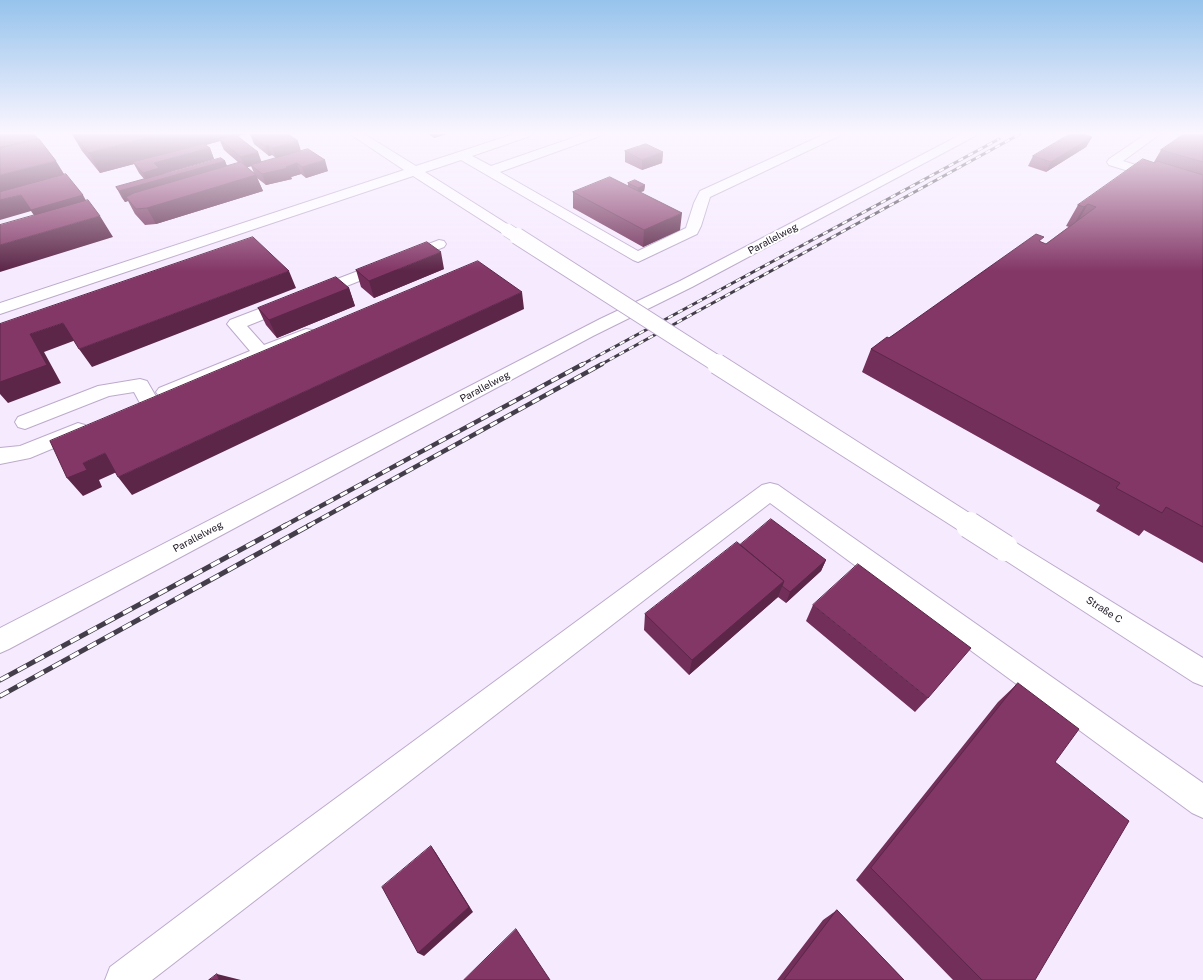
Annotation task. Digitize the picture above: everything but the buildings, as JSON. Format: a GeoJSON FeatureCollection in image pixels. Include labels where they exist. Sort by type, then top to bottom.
{"type":"FeatureCollection","features":[{"type":"Feature","properties":{"kind":"street"},"geometry":{"type":"LineString","coordinates":[[0,309],[388,180]]}},
{"type":"Feature","properties":{"kind":"street","name":"Straße C"},"geometry":{"type":"LineString","coordinates":[[428,180],[1203,673]]}},
{"type":"Feature","properties":{"kind":"street"},"geometry":{"type":"LineString","coordinates":[[504,180],[638,257],[692,231],[695,225],[700,201],[705,194],[736,180]]}},
{"type":"Feature","properties":{"kind":"street","name":"Parallelweg"},"geometry":{"type":"LineString","coordinates":[[0,641],[528,364],[599,325],[640,304],[686,284],[884,180]]}},
{"type":"Feature","properties":{"kind":"street"},"geometry":{"type":"LineString","coordinates":[[1170,180],[1203,190]]}},
{"type":"Feature","properties":{"kind":"street"},"geometry":{"type":"LineString","coordinates":[[261,352],[236,324],[439,244]]}},
{"type":"Feature","properties":{"kind":"street"},"geometry":{"type":"LineString","coordinates":[[25,422],[104,390],[140,385],[140,403],[319,329]]}},
{"type":"Feature","properties":{"kind":"street"},"geometry":{"type":"LineString","coordinates":[[3,458],[23,453],[96,422]]}},
{"type":"Feature","properties":{"kind":"street"},"geometry":{"type":"LineString","coordinates":[[123,980],[770,491],[1203,802]]}},
{"type":"Feature","properties":{"kind":"railway"},"geometry":{"type":"LineString","coordinates":[[581,365],[924,180]]}},
{"type":"Feature","properties":{"kind":"railway"},"geometry":{"type":"LineString","coordinates":[[600,365],[937,180]]}},
{"type":"Feature","properties":{"kind":"railway"},"geometry":{"type":"LineString","coordinates":[[284,526],[583,364]]}},
{"type":"Feature","properties":{"kind":"railway"},"geometry":{"type":"LineString","coordinates":[[308,526],[602,364]]}},
{"type":"Feature","properties":{"kind":"railway"},"geometry":{"type":"LineString","coordinates":[[0,680],[286,525]]}},
{"type":"Feature","properties":{"kind":"railway"},"geometry":{"type":"LineString","coordinates":[[0,696],[310,525]]}}]}
